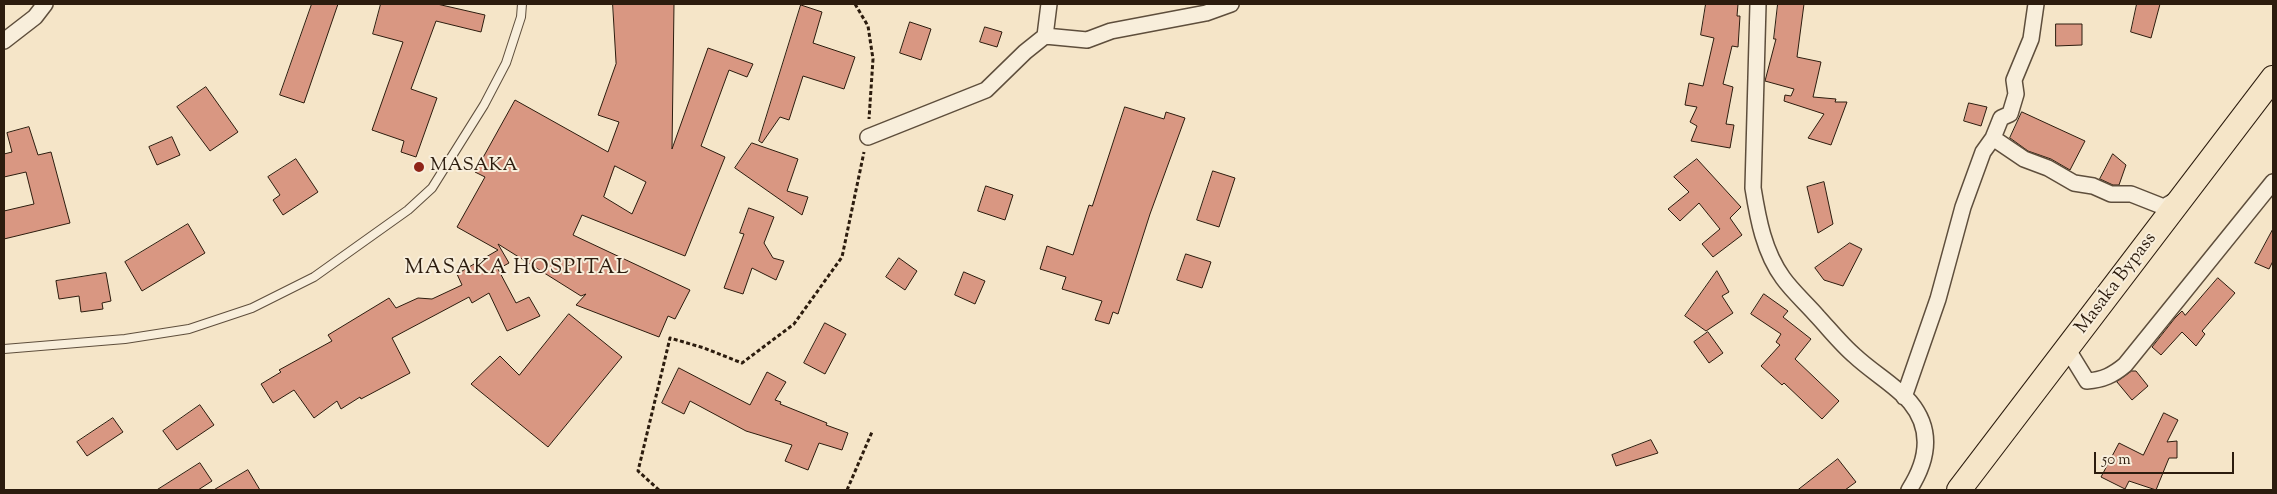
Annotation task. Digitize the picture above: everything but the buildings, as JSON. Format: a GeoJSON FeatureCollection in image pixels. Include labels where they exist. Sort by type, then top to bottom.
{"type":"FeatureCollection","features":[{"type":"Feature","properties":{"kind":"highway","name":"Masaka Bypass"},"geometry":{"type":"LineString","coordinates":[[1960,490],[2273,78]]}},
{"type":"Feature","properties":{"kind":"street"},"geometry":{"type":"LineString","coordinates":[[4,42],[35,17],[45,4]]}},
{"type":"Feature","properties":{"kind":"street"},"geometry":{"type":"LineString","coordinates":[[1045,36],[1049,4]]}},
{"type":"Feature","properties":{"kind":"street"},"geometry":{"type":"LineString","coordinates":[[868,137],[986,90],[1025,52],[1045,36],[1087,40],[1111,31],[1206,13],[1231,4]]}},
{"type":"Feature","properties":{"kind":"street"},"geometry":{"type":"LineString","coordinates":[[1758,4],[1753,188],[1757,216],[1766,245],[1782,277],[1822,322],[1854,356],[1910,402],[1920,418],[1925,435],[1926,452],[1920,472],[1909,490]]}},
{"type":"Feature","properties":{"kind":"street"},"geometry":{"type":"LineString","coordinates":[[1904,397],[1938,299],[1964,207],[1983,152],[1993,138],[2001,118],[2010,114],[2016,94],[2014,80],[2031,39],[2036,4]]}},
{"type":"Feature","properties":{"kind":"street"},"geometry":{"type":"LineString","coordinates":[[1993,138],[2024,159],[2048,168],[2074,183],[2093,186],[2111,194],[2131,194],[2164,207],[2186,193]]}},
{"type":"Feature","properties":{"kind":"street"},"geometry":{"type":"LineString","coordinates":[[2068,350],[2086,381],[2099,380],[2112,375],[2125,365],[2273,182]]}},
{"type":"Feature","properties":{"kind":"lane"},"geometry":{"type":"LineString","coordinates":[[4,349],[125,339],[189,330],[252,308],[314,277],[408,210],[432,188],[484,105],[506,63],[522,4]]}},
{"type":"Feature","properties":{"kind":"path"},"geometry":{"type":"LineString","coordinates":[[659,490],[638,470],[670,338],[704,348],[742,363],[794,324],[842,257],[868,137],[873,59],[868,26],[855,4]]}},
{"type":"Feature","properties":{"kind":"path"},"geometry":{"type":"LineString","coordinates":[[847,490],[872,432]]}},
{"type":"Feature","properties":{"kind":"place","name":"MASAKA"},"geometry":{"type":"Point","coordinates":[419,167]}},
{"type":"Feature","properties":{"kind":"district","name":"MASAKA HOSPITAL"},"geometry":{"type":"Point","coordinates":[517,269]}}]}
